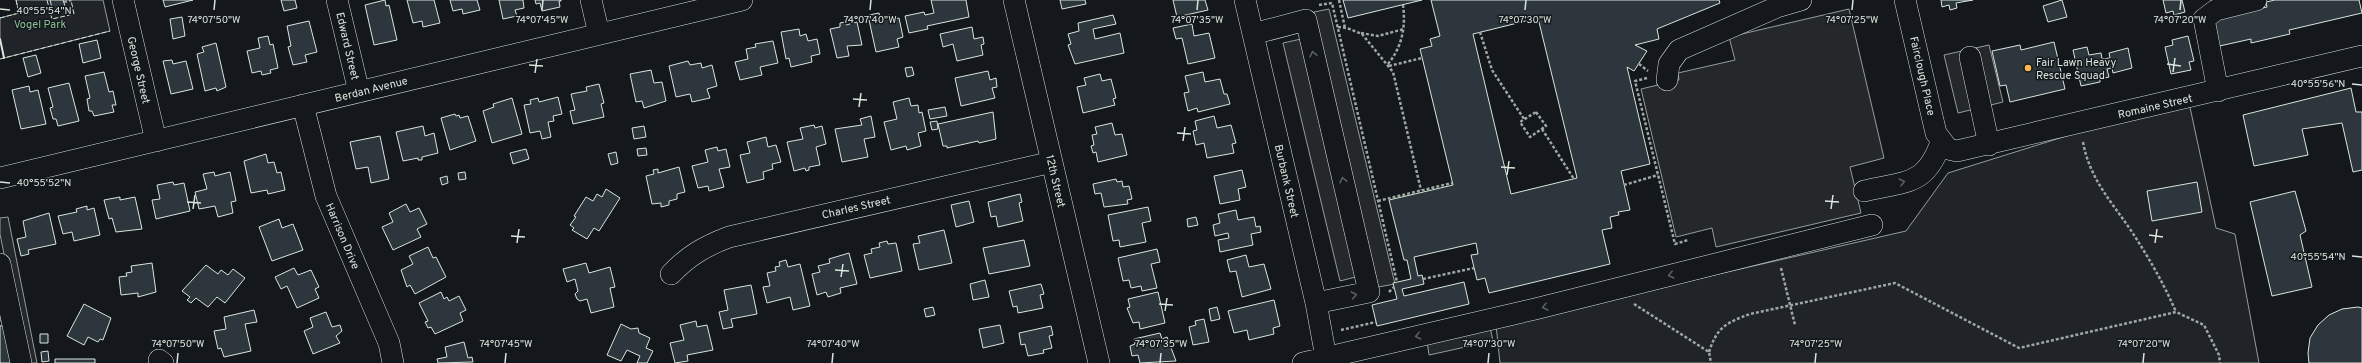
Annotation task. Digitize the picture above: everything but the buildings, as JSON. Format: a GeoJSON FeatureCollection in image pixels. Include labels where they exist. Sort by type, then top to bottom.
{"type":"FeatureCollection","features":[{"type":"Feature","properties":{"kind":"street","name":"George Street"},"geometry":{"type":"LineString","coordinates":[[123,0],[156,141]]}},
{"type":"Feature","properties":{"kind":"street","name":"Edward Street"},"geometry":{"type":"LineString","coordinates":[[337,0],[359,92]]}},
{"type":"Feature","properties":{"kind":"street"},"geometry":{"type":"LineString","coordinates":[[591,0],[599,34]]}},
{"type":"Feature","properties":{"kind":"street","name":"Berdan Avenue"},"geometry":{"type":"LineString","coordinates":[[0,178],[742,0]]}},
{"type":"Feature","properties":{"kind":"street","name":"12th Street"},"geometry":{"type":"LineString","coordinates":[[1014,0],[1099,363]]}},
{"type":"Feature","properties":{"kind":"street","name":"Burbank Street"},"geometry":{"type":"LineString","coordinates":[[1245,0],[1316,303],[1326,360]]}},
{"type":"Feature","properties":{"kind":"street"},"geometry":{"type":"LineString","coordinates":[[1658,76],[1679,50],[1777,7],[1801,0]]}},
{"type":"Feature","properties":{"kind":"street","name":"Fairclough Place"},"geometry":{"type":"LineString","coordinates":[[1905,0],[1936,133],[1945,145]]}},
{"type":"Feature","properties":{"kind":"street"},"geometry":{"type":"LineString","coordinates":[[2218,91],[2204,19],[2216,10],[2256,0]]}},
{"type":"Feature","properties":{"kind":"street"},"geometry":{"type":"LineString","coordinates":[[1253,34],[1306,20],[1369,292],[1316,303]]}},
{"type":"Feature","properties":{"kind":"street","name":"Romaine Street"},"geometry":{"type":"LineString","coordinates":[[1945,145],[1967,151],[2362,56]]}},
{"type":"Feature","properties":{"kind":"street"},"geometry":{"type":"LineString","coordinates":[[1970,57],[1989,145]]}},
{"type":"Feature","properties":{"kind":"street","name":"Harrison Drive"},"geometry":{"type":"LineString","coordinates":[[303,105],[326,196],[384,331],[393,363]]}},
{"type":"Feature","properties":{"kind":"street"},"geometry":{"type":"LineString","coordinates":[[1864,191],[1913,179],[1925,174],[1945,145]]}},
{"type":"Feature","properties":{"kind":"street","name":"Charles Street"},"geometry":{"type":"LineString","coordinates":[[670,274],[686,258],[705,246],[729,237],[1052,162]]}},
{"type":"Feature","properties":{"kind":"street"},"geometry":{"type":"LineString","coordinates":[[1303,363],[1326,360],[1872,225]]}},
{"type":"Feature","properties":{"kind":"street"},"geometry":{"type":"LineString","coordinates":[[0,264],[3,296],[21,363]]}},
{"type":"Feature","properties":{"kind":"path"},"geometry":{"type":"LineString","coordinates":[[64,2],[71,0]]}},
{"type":"Feature","properties":{"kind":"path"},"geometry":{"type":"LineString","coordinates":[[1339,0],[1345,28]]}},
{"type":"Feature","properties":{"kind":"path"},"geometry":{"type":"LineString","coordinates":[[1317,6],[1332,3],[1397,282]]}},
{"type":"Feature","properties":{"kind":"path"},"geometry":{"type":"LineString","coordinates":[[1389,65],[1396,54],[1404,29],[1403,4]]}},
{"type":"Feature","properties":{"kind":"path"},"geometry":{"type":"LineString","coordinates":[[1338,28],[1345,28],[1378,36],[1404,29]]}},
{"type":"Feature","properties":{"kind":"path"},"geometry":{"type":"LineString","coordinates":[[1353,30],[1369,40],[1393,72],[1421,190]]}},
{"type":"Feature","properties":{"kind":"path"},"geometry":{"type":"LineString","coordinates":[[1480,32],[1492,70],[1524,119]]}},
{"type":"Feature","properties":{"kind":"path"},"geometry":{"type":"LineString","coordinates":[[1389,65],[1422,58]]}},
{"type":"Feature","properties":{"kind":"path"},"geometry":{"type":"LineString","coordinates":[[1638,64],[1658,76]]}},
{"type":"Feature","properties":{"kind":"path"},"geometry":{"type":"LineString","coordinates":[[1650,66],[1658,76]]}},
{"type":"Feature","properties":{"kind":"path"},"geometry":{"type":"LineString","coordinates":[[1658,76],[1635,82],[1675,244],[1688,240]]}},
{"type":"Feature","properties":{"kind":"path"},"geometry":{"type":"LineString","coordinates":[[1536,112],[1546,126],[1530,137],[1520,122],[1524,119],[1536,112]]}},
{"type":"Feature","properties":{"kind":"path"},"geometry":{"type":"LineString","coordinates":[[2080,124],[2086,157],[2106,198],[2132,231],[2164,286],[2176,312]]}},
{"type":"Feature","properties":{"kind":"path"},"geometry":{"type":"LineString","coordinates":[[1542,129],[1574,179]]}},
{"type":"Feature","properties":{"kind":"path"},"geometry":{"type":"LineString","coordinates":[[1624,185],[1658,175]]}},
{"type":"Feature","properties":{"kind":"path"},"geometry":{"type":"LineString","coordinates":[[1378,200],[1452,183]]}},
{"type":"Feature","properties":{"kind":"path"},"geometry":{"type":"LineString","coordinates":[[1777,248],[1795,325]]}},
{"type":"Feature","properties":{"kind":"path"},"geometry":{"type":"LineString","coordinates":[[1423,279],[1474,268]]}},
{"type":"Feature","properties":{"kind":"path"},"geometry":{"type":"LineString","coordinates":[[1712,363],[1709,352],[1714,336],[1727,322],[1750,314],[1895,283],[2019,348],[2176,312],[2204,325],[2219,355],[2220,363]]}},
{"type":"Feature","properties":{"kind":"path"},"geometry":{"type":"LineString","coordinates":[[1632,303],[1709,352]]}},
{"type":"Feature","properties":{"kind":"path"},"geometry":{"type":"LineString","coordinates":[[1341,330],[1376,322]]}},
{"type":"Feature","properties":{"kind":"green space","name":"Vogel Park"},"geometry":{"type":"Polygon","coordinates":[[[16,0],[103,0],[110,31],[4,58],[0,39],[0,18],[19,13],[16,0]]]}},
{"type":"Feature","properties":{"kind":"green space"},"geometry":{"type":"Polygon","coordinates":[[[2188,98],[2216,228],[2235,234],[2259,363],[1500,363],[1496,325],[1906,231],[1948,173],[2188,98]]]}},
{"type":"Feature","properties":{"kind":"shaded area"},"geometry":{"type":"Polygon","coordinates":[[[1329,9],[1395,284],[1378,287],[1375,272],[1340,281],[1283,43],[1319,35],[1314,12],[1329,9]]]}},
{"type":"Feature","properties":{"kind":"shaded area"},"geometry":{"type":"Polygon","coordinates":[[[1849,9],[1884,158],[1850,167],[1861,213],[1716,247],[1712,228],[1676,237],[1641,89],[1679,80],[1678,73],[1735,60],[1729,37],[1849,9]]]}},
{"type":"Feature","properties":{"kind":"shaded area"},"geometry":{"type":"Polygon","coordinates":[[[1989,45],[2003,102],[1958,113],[1944,55],[1989,45]]]}},
{"type":"Feature","properties":{"kind":"shaded area"},"geometry":{"type":"Polygon","coordinates":[[[8,217],[37,363],[29,363],[19,317],[0,321],[0,276],[8,274],[0,234],[0,218],[8,217]]]}},
{"type":"Feature","properties":{"kind":"shaded area"},"geometry":{"type":"Polygon","coordinates":[[[1490,327],[1493,341],[1429,355],[1427,341],[1490,327]]]}},
{"type":"Feature","properties":{"kind":"fence"},"geometry":{"type":"LineString","coordinates":[[0,18],[19,13],[16,0]]}},
{"type":"Feature","properties":{"kind":"fence"},"geometry":{"type":"LineString","coordinates":[[47,0],[52,19],[74,14],[71,0]]}},
{"type":"Feature","properties":{"kind":"fence"},"geometry":{"type":"LineString","coordinates":[[0,59],[110,31]]}},
{"type":"Feature","properties":{"kind":"wall"},"geometry":{"type":"LineString","coordinates":[[0,39],[4,58]]}},
{"type":"Feature","properties":{"kind":"place","name":"Fair Lawn Heavy Rescue Squad"},"geometry":{"type":"Point","coordinates":[2028,68]}}]}
